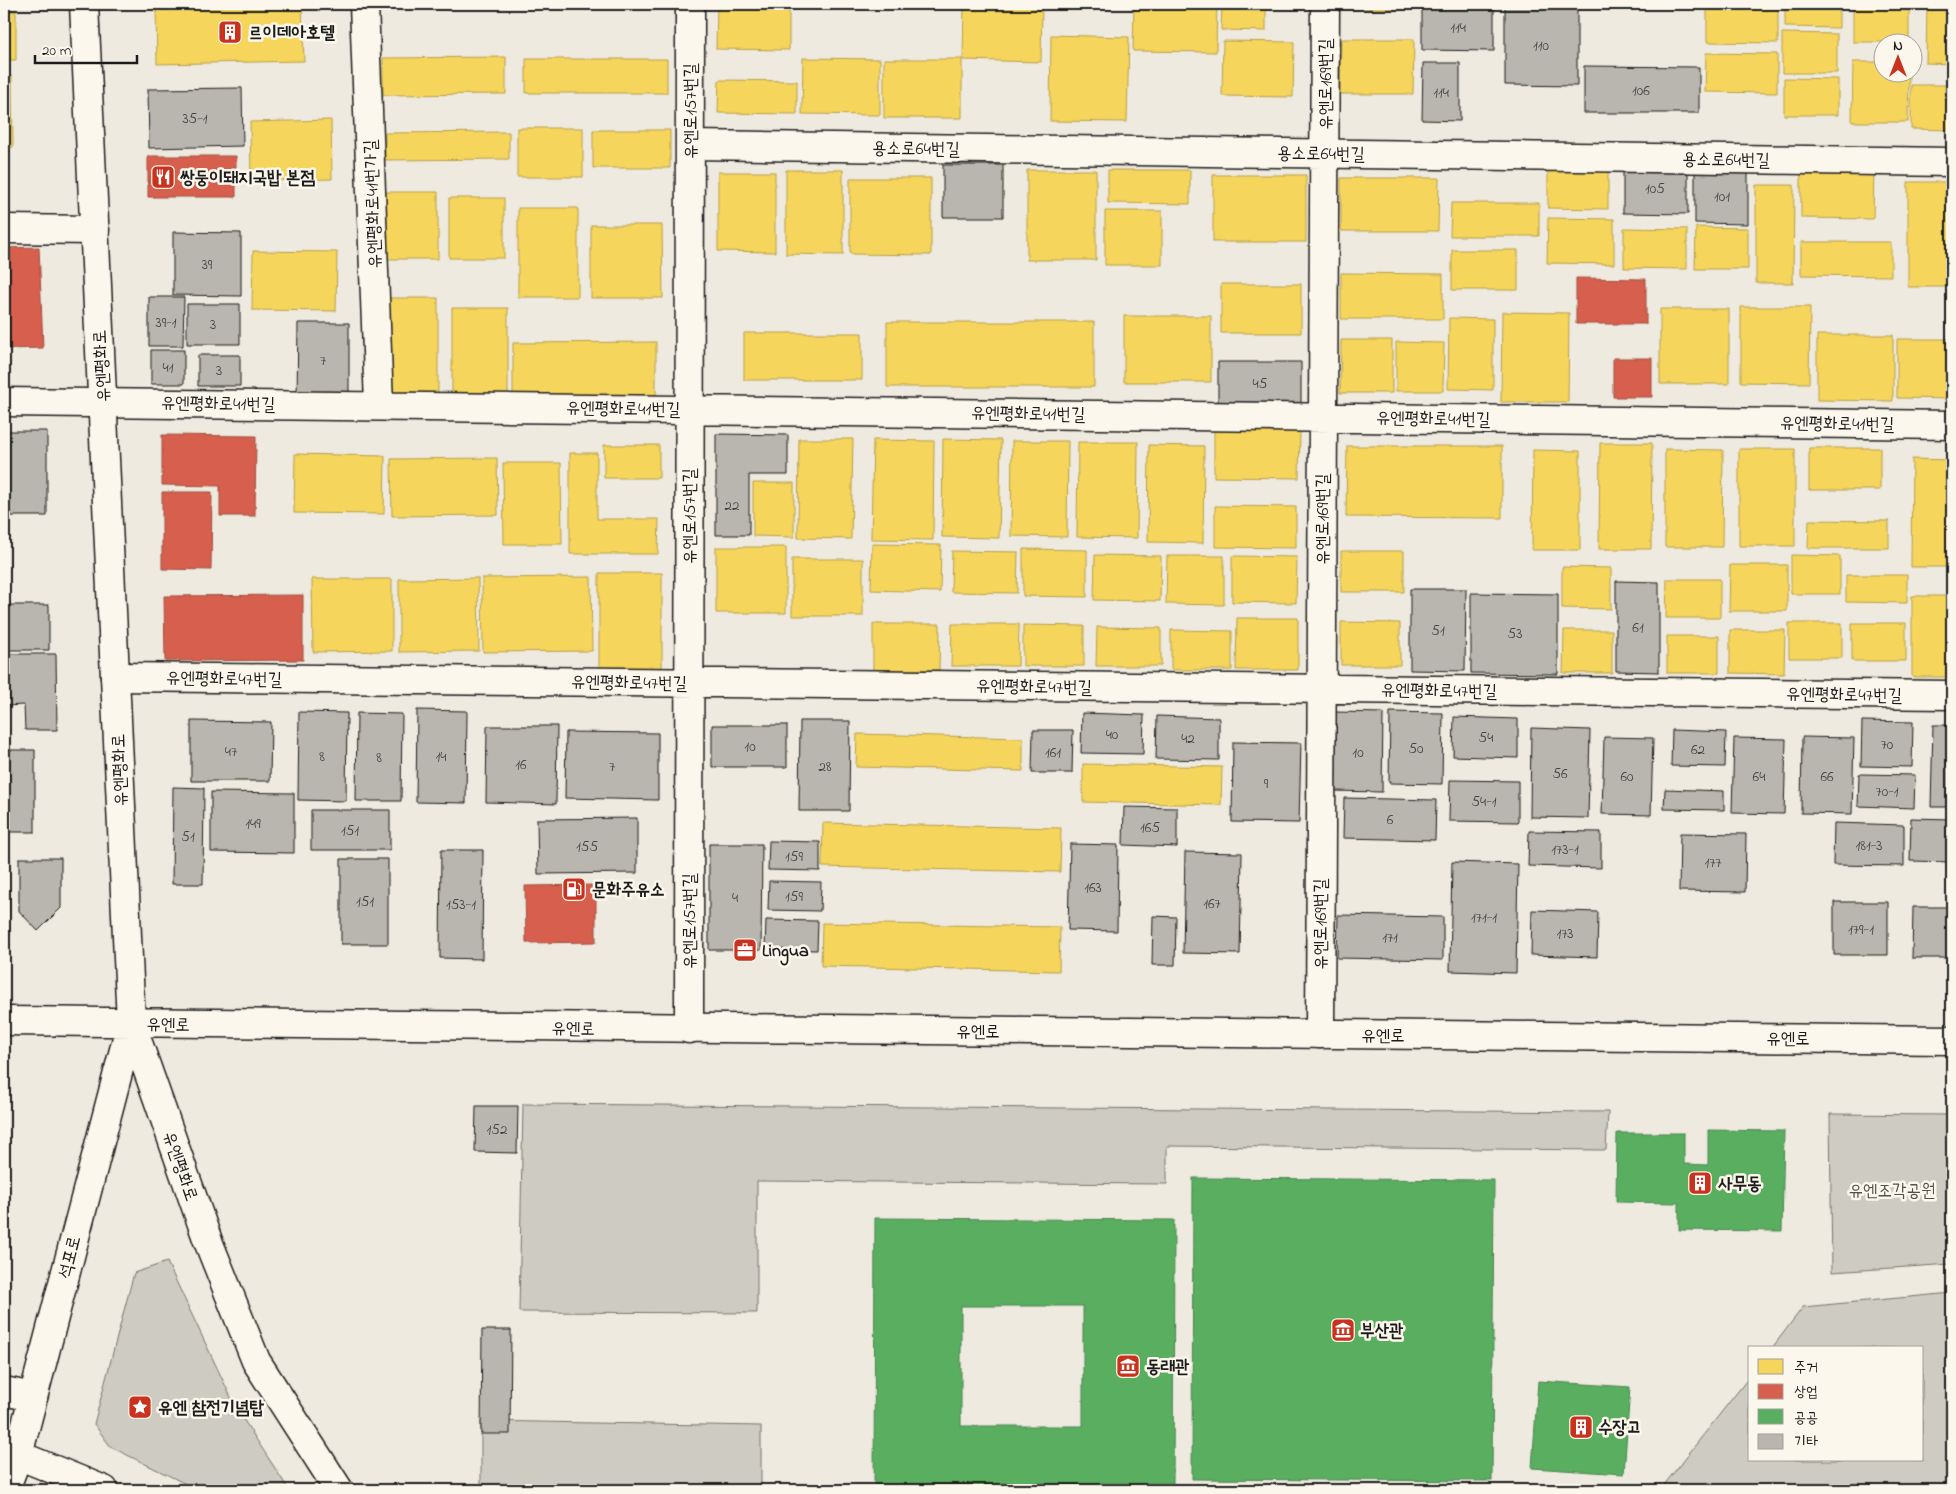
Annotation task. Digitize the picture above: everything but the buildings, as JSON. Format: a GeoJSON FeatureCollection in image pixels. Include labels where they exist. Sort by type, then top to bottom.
{"type":"FeatureCollection","features":[{"type":"Feature","properties":{"kind":"street","name":"유엔평화로"},"geometry":{"type":"LineString","coordinates":[[84,4],[131,1024],[208,1241],[256,1361],[339,1490]]}},
{"type":"Feature","properties":{"kind":"street","name":"유엔평화로41번가길"},"geometry":{"type":"LineString","coordinates":[[364,4],[379,405]]}},
{"type":"Feature","properties":{"kind":"street","name":"유엔로157번길"},"geometry":{"type":"LineString","coordinates":[[689,1029],[690,4]]}},
{"type":"Feature","properties":{"kind":"street","name":"유엔로169번길"},"geometry":{"type":"LineString","coordinates":[[1320,1034],[1325,4]]}},
{"type":"Feature","properties":{"kind":"street","name":"용소로64번길"},"geometry":{"type":"LineString","coordinates":[[690,146],[1952,162]]}},
{"type":"Feature","properties":{"kind":"street"},"geometry":{"type":"LineString","coordinates":[[4,230],[95,230]]}},
{"type":"Feature","properties":{"kind":"street","name":"유엔평화로41번길"},"geometry":{"type":"LineString","coordinates":[[4,402],[1952,425]]}},
{"type":"Feature","properties":{"kind":"street","name":"유엔평화로47번길"},"geometry":{"type":"LineString","coordinates":[[115,677],[1952,695]]}},
{"type":"Feature","properties":{"kind":"street","name":"유엔로"},"geometry":{"type":"LineString","coordinates":[[4,1021],[131,1024],[1952,1040]]}},
{"type":"Feature","properties":{"kind":"street","name":"석포로"},"geometry":{"type":"LineString","coordinates":[[5,1490],[18,1455],[34,1397],[131,1024]]}},
{"type":"Feature","properties":{"kind":"street"},"geometry":{"type":"LineString","coordinates":[[4,1391],[34,1397]]}},
{"type":"Feature","properties":{"kind":"street"},"geometry":{"type":"LineString","coordinates":[[18,1455],[104,1490]]}},
{"type":"Feature","properties":{"kind":"green space"},"geometry":{"type":"Polygon","coordinates":[[[523,1104],[1608,1112],[1606,1150],[1167,1146],[1167,1184],[757,1181],[757,1313],[519,1312],[523,1104]]]}},
{"type":"Feature","properties":{"kind":"green space","name":"유엔조각공원"},"geometry":{"type":"Polygon","coordinates":[[[1830,1114],[1952,1115],[1952,1264],[1832,1272],[1830,1114]]]}},
{"type":"Feature","properties":{"kind":"green space"},"geometry":{"type":"Polygon","coordinates":[[[167,1262],[236,1408],[289,1490],[198,1490],[111,1447],[94,1424],[134,1273],[167,1262]]]}},
{"type":"Feature","properties":{"kind":"green space"},"geometry":{"type":"Polygon","coordinates":[[[1952,1293],[1952,1490],[1660,1490],[1748,1379],[1748,1462],[1924,1462],[1924,1346],[1774,1346],[1803,1307],[1952,1293]]]}},
{"type":"Feature","properties":{"kind":"green space"},"geometry":{"type":"Polygon","coordinates":[[[481,1421],[761,1426],[761,1490],[481,1490],[481,1421]]]}},
{"type":"Feature","properties":{"kind":"place","name":"르이데아호텔"},"geometry":{"type":"Point","coordinates":[230,32]}},
{"type":"Feature","properties":{"kind":"place","name":"쌍둥이돼지국밥 본점"},"geometry":{"type":"Point","coordinates":[163,177]}},
{"type":"Feature","properties":{"kind":"place","name":"문화주유소"},"geometry":{"type":"Point","coordinates":[574,889]}},
{"type":"Feature","properties":{"kind":"place","name":"Lingua"},"geometry":{"type":"Point","coordinates":[745,950]}},
{"type":"Feature","properties":{"kind":"place","name":"사무동"},"geometry":{"type":"Point","coordinates":[1700,1183]}},
{"type":"Feature","properties":{"kind":"place","name":"부산관"},"geometry":{"type":"Point","coordinates":[1343,1330]}},
{"type":"Feature","properties":{"kind":"place","name":"동래관"},"geometry":{"type":"Point","coordinates":[1128,1366]}},
{"type":"Feature","properties":{"kind":"place","name":"유엔 참전기념탑"},"geometry":{"type":"Point","coordinates":[140,1407]}},
{"type":"Feature","properties":{"kind":"place","name":"수장고"},"geometry":{"type":"Point","coordinates":[1581,1427]}}]}
